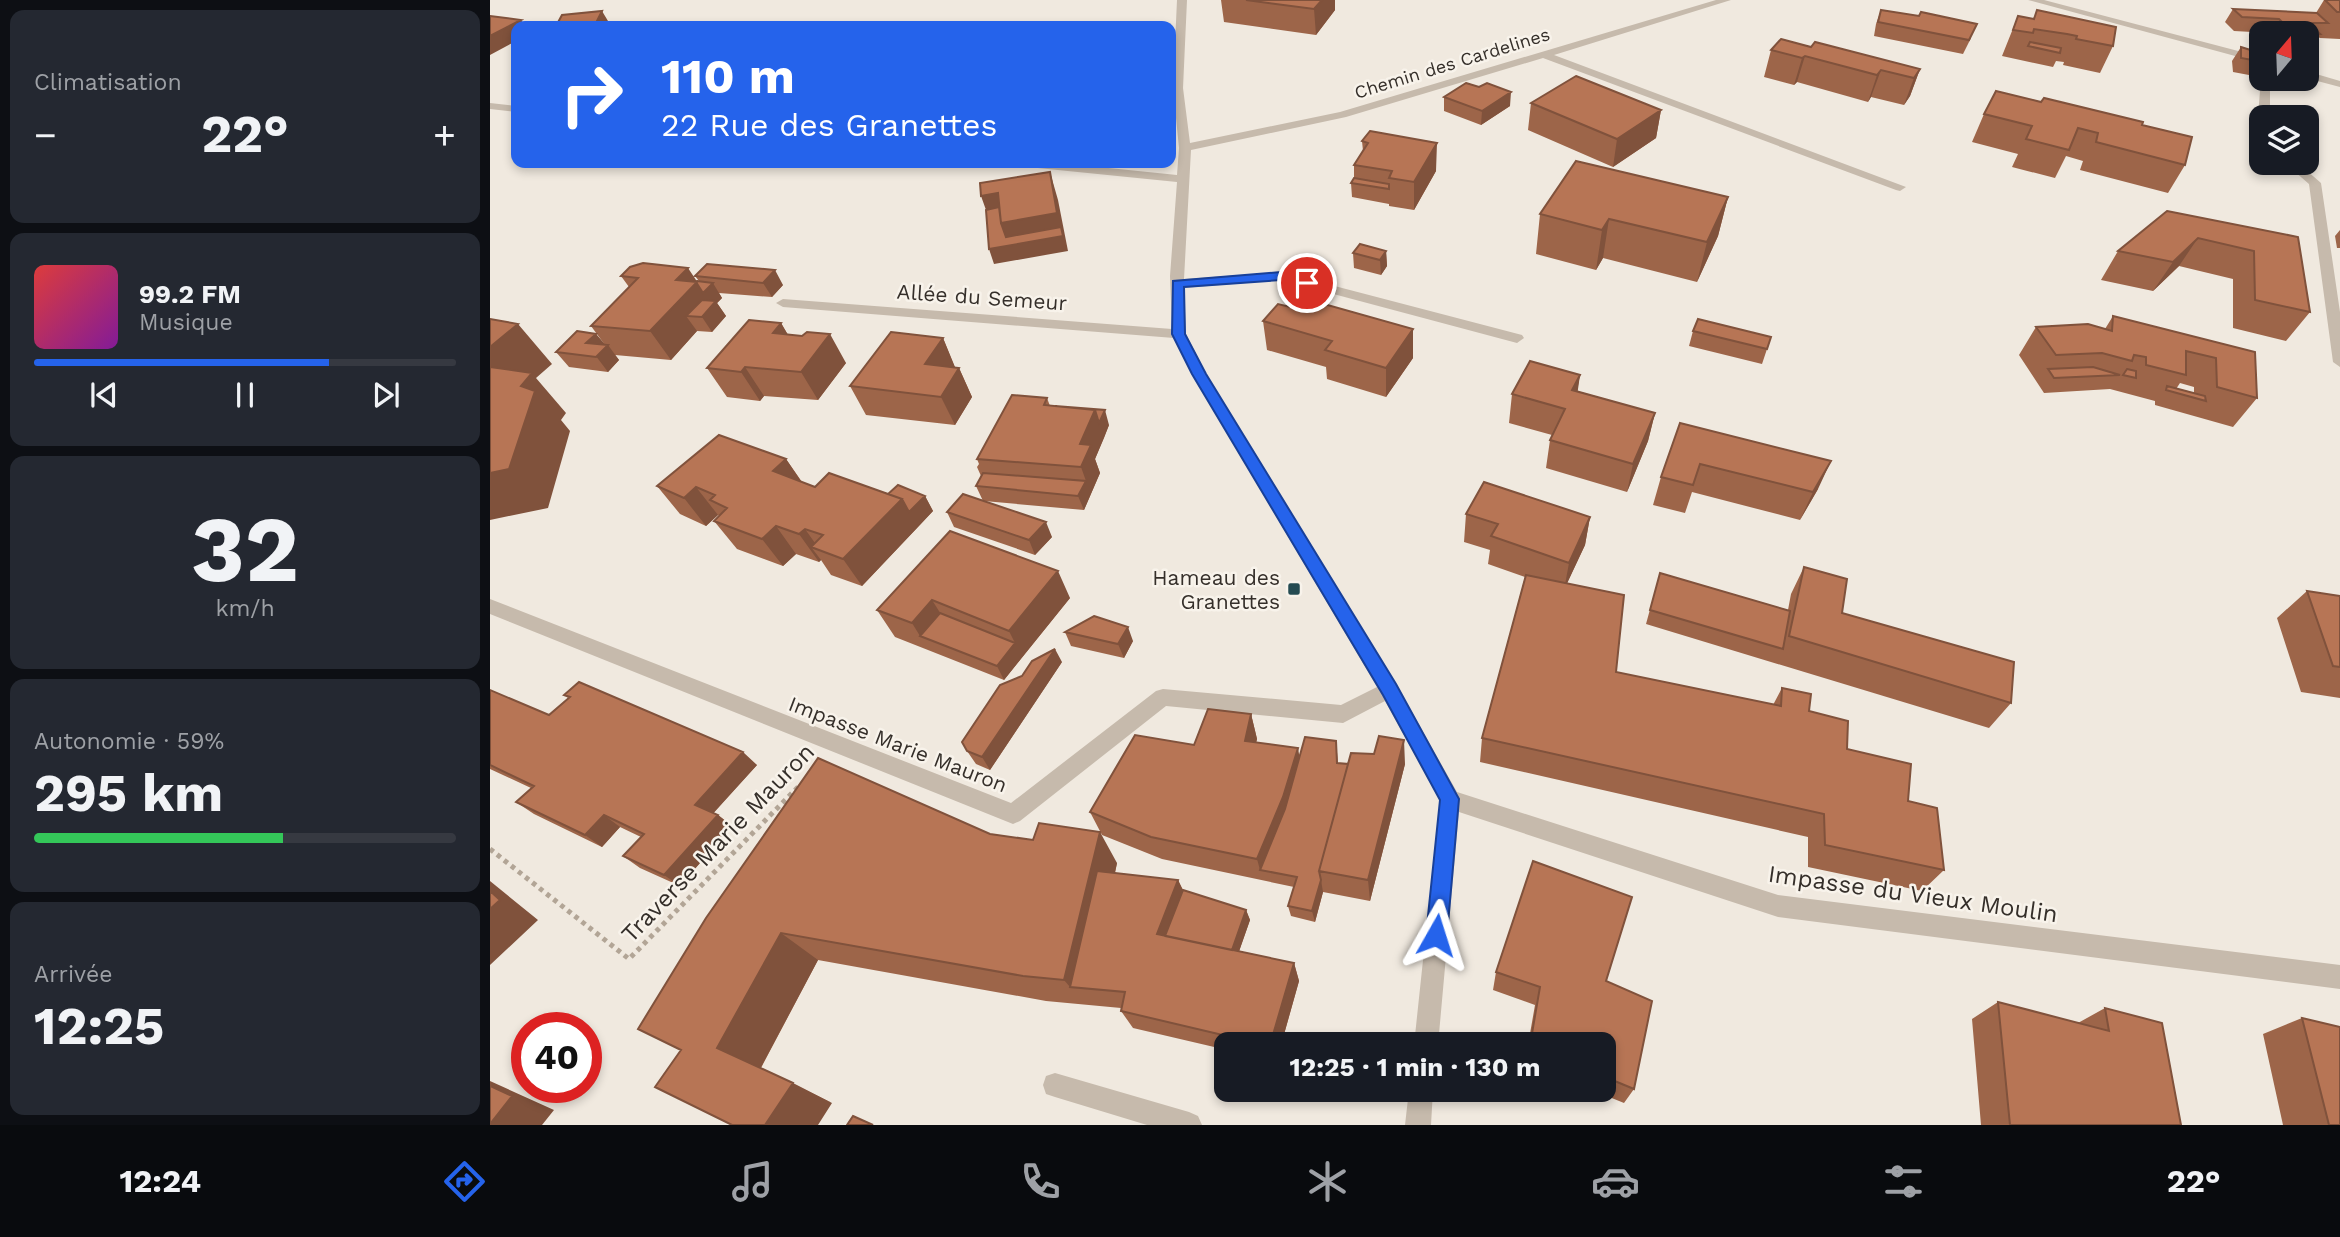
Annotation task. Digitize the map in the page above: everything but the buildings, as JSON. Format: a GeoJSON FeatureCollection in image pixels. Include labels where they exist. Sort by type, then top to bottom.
{"type":"FeatureCollection","features":[{"type":"Feature","properties":{"kind":"street"},"geometry":{"type":"LineString","coordinates":[[1182,0],[1178,88],[1185,148],[1177,280],[1178,334],[1199,374],[1390,690],[1450,799],[1427,1032]]}},
{"type":"Feature","properties":{"kind":"street","name":"Chemin des Cardelines"},"geometry":{"type":"LineString","coordinates":[[1185,148],[1342,115],[1726,0]]}},
{"type":"Feature","properties":{"kind":"street"},"geometry":{"type":"LineString","coordinates":[[2033,0],[2249,57]]}},
{"type":"Feature","properties":{"kind":"street"},"geometry":{"type":"LineString","coordinates":[[1542,54],[1900,187]]}},
{"type":"Feature","properties":{"kind":"street"},"geometry":{"type":"LineString","coordinates":[[2319,78],[2340,84]]}},
{"type":"Feature","properties":{"kind":"street"},"geometry":{"type":"LineString","coordinates":[[490,106],[511,108]]}},
{"type":"Feature","properties":{"kind":"street"},"geometry":{"type":"LineString","coordinates":[[1076,168],[1182,179]]}},
{"type":"Feature","properties":{"kind":"street"},"geometry":{"type":"LineString","coordinates":[[2305,175],[2315,183],[2340,362]]}},
{"type":"Feature","properties":{"kind":"street"},"geometry":{"type":"LineString","coordinates":[[1177,280],[1281,276],[1517,338]]}},
{"type":"Feature","properties":{"kind":"street","name":"Allée du Semeur"},"geometry":{"type":"LineString","coordinates":[[783,303],[1178,334]]}},
{"type":"Feature","properties":{"kind":"street","name":"Impasse Marie Mauron"},"geometry":{"type":"LineString","coordinates":[[490,606],[1013,814],[1163,697],[1343,714],[1390,690]]}},
{"type":"Feature","properties":{"kind":"street","name":"Impasse du Vieux Moulin"},"geometry":{"type":"LineString","coordinates":[[1450,799],[1778,906],[2340,978]]}},
{"type":"Feature","properties":{"kind":"street"},"geometry":{"type":"LineString","coordinates":[[1055,1086],[1189,1125]]}},
{"type":"Feature","properties":{"kind":"street"},"geometry":{"type":"LineString","coordinates":[[1418,1125],[1420,1102]]}},
{"type":"Feature","properties":{"kind":"path","name":"Traverse Marie Mauron"},"geometry":{"type":"LineString","coordinates":[[490,849],[629,959],[839,746]]}},
{"type":"Feature","properties":{"kind":"place","name":"Hameau des Granettes"},"geometry":{"type":"Point","coordinates":[1294,589]}},
{"type":"Feature","properties":{"kind":"route"},"geometry":{"type":"LineString","coordinates":[[1307,283],[1281,276],[1177,284],[1178,334],[1199,374],[1390,690],[1450,799],[1436,935]]}}]}
